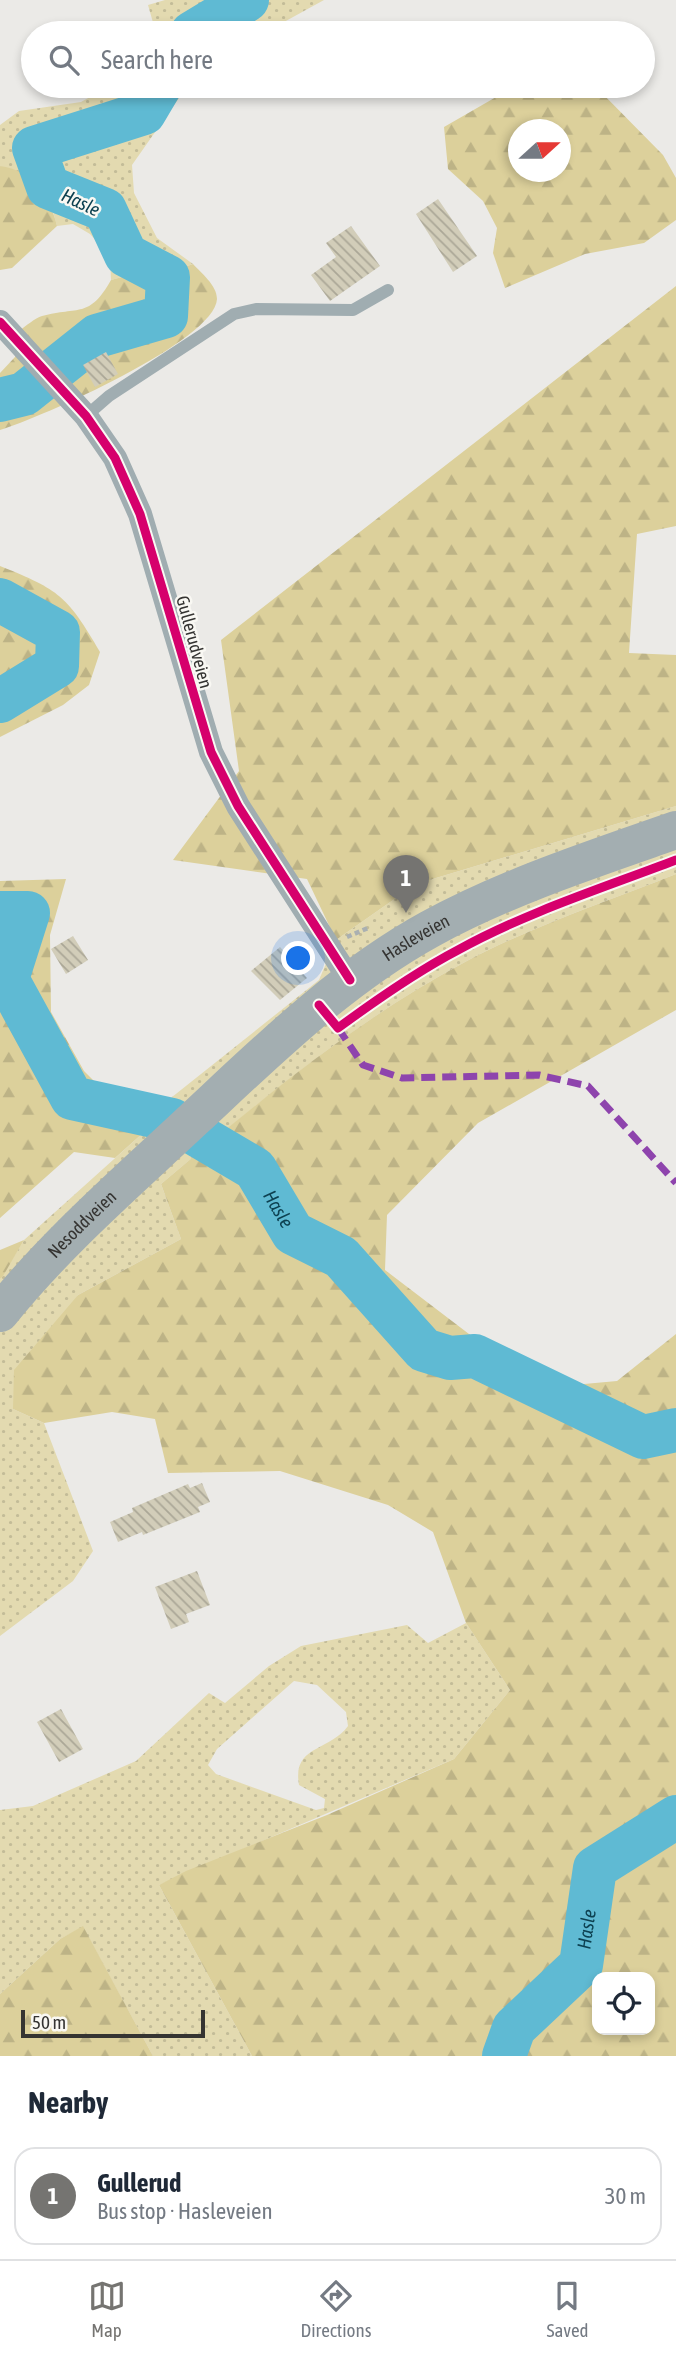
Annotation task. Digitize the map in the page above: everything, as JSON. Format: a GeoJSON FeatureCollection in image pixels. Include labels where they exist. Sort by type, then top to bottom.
{"type":"FeatureCollection","features":[{"type":"Feature","properties":{"kind":"main road","name":"Hasleveien"},"geometry":{"type":"LineString","coordinates":[[184,1129],[295,1025],[350,981],[430,930],[509,893],[676,830]]}},
{"type":"Feature","properties":{"kind":"main road","name":"Nesoddveien"},"geometry":{"type":"LineString","coordinates":[[0,1312],[38,1269],[184,1129]]}},
{"type":"Feature","properties":{"kind":"street","name":"Gullerudveien"},"geometry":{"type":"LineString","coordinates":[[0,322],[86,416],[115,458],[140,514],[211,752],[238,806],[350,981]]}},
{"type":"Feature","properties":{"kind":"lane"},"geometry":{"type":"LineString","coordinates":[[86,416],[109,396],[234,314],[256,309],[353,310],[388,290]]}},
{"type":"Feature","properties":{"kind":"shaded area"},"geometry":{"type":"Polygon","coordinates":[[[165,0],[324,0],[286,21],[153,21],[148,5],[165,0]]]}},
{"type":"Feature","properties":{"kind":"shaded area"},"geometry":{"type":"Polygon","coordinates":[[[88,98],[179,98],[132,165],[134,193],[157,238],[193,264],[156,277],[140,272],[111,280],[110,256],[90,234],[73,224],[57,226],[50,201],[0,166],[0,125],[19,111],[81,102],[88,98]]]}},
{"type":"Feature","properties":{"kind":"shaded area"},"geometry":{"type":"Polygon","coordinates":[[[676,806],[676,874],[516,937],[424,985],[307,1065],[161,1184],[181,1239],[78,1295],[13,1409],[44,1423],[93,1551],[73,1581],[0,1636],[0,1279],[24,1240],[153,1124],[157,1109],[319,980],[336,940],[416,884],[676,806]]]}},
{"type":"Feature","properties":{"kind":"shaded area"},"geometry":{"type":"Polygon","coordinates":[[[466,1623],[510,1690],[454,1759],[159,1885],[252,2056],[153,2056],[83,1927],[60,1939],[0,1994],[0,1810],[33,1806],[136,1761],[209,1693],[225,1703],[269,1666],[301,1646],[407,1625],[428,1643],[466,1623]],[[294,1681],[217,1749],[208,1765],[216,1774],[316,1810],[324,1808],[325,1799],[299,1785],[298,1772],[306,1756],[331,1741],[348,1726],[346,1712],[317,1685],[294,1681]]]}},
{"type":"Feature","properties":{"kind":"green space"},"geometry":{"type":"Polygon","coordinates":[[[494,98],[607,98],[663,155],[676,178],[676,220],[644,243],[585,254],[505,288],[493,253],[497,228],[483,201],[448,169],[444,127],[494,98]]]}},
{"type":"Feature","properties":{"kind":"green space"},"geometry":{"type":"Polygon","coordinates":[[[0,166],[21,173],[38,187],[50,205],[57,226],[12,268],[0,270],[0,166]]]}},
{"type":"Feature","properties":{"kind":"green space"},"geometry":{"type":"Polygon","coordinates":[[[193,264],[212,284],[217,299],[209,316],[188,336],[123,376],[0,430],[0,373],[15,357],[19,331],[42,316],[89,306],[96,301],[111,280],[140,272],[156,277],[193,264]]]}},
{"type":"Feature","properties":{"kind":"green space"},"geometry":{"type":"Polygon","coordinates":[[[676,286],[676,526],[637,534],[629,653],[676,655],[676,806],[416,884],[336,940],[307,879],[173,860],[239,771],[221,640],[676,286]]]}},
{"type":"Feature","properties":{"kind":"green space"},"geometry":{"type":"Polygon","coordinates":[[[0,566],[36,582],[60,597],[79,618],[100,652],[89,685],[63,705],[0,737],[0,566]]]}},
{"type":"Feature","properties":{"kind":"green space"},"geometry":{"type":"Polygon","coordinates":[[[676,874],[676,1010],[478,1123],[387,1215],[385,1270],[540,1388],[617,1381],[676,1334],[676,2056],[252,2056],[159,1885],[186,1871],[327,1815],[454,1759],[510,1690],[466,1623],[433,1532],[388,1505],[280,1471],[168,1473],[155,1419],[112,1412],[44,1423],[13,1409],[14,1370],[78,1295],[181,1239],[161,1184],[307,1065],[384,1010],[465,962],[543,926],[676,874]]]}},
{"type":"Feature","properties":{"kind":"green space"},"geometry":{"type":"Polygon","coordinates":[[[66,879],[50,935],[51,1012],[84,1071],[104,1091],[157,1109],[153,1124],[115,1158],[74,1152],[0,1218],[0,881],[66,879]]]}},
{"type":"Feature","properties":{"kind":"green space"},"geometry":{"type":"Polygon","coordinates":[[[24,1240],[3,1276],[0,1279],[0,1250],[24,1240]]]}},
{"type":"Feature","properties":{"kind":"green space"},"geometry":{"type":"Polygon","coordinates":[[[83,1926],[153,2056],[0,2056],[0,1994],[60,1939],[83,1926]]]}},
{"type":"Feature","properties":{"kind":"building"},"geometry":{"type":"Polygon","coordinates":[[[438,199],[477,256],[453,272],[416,214],[438,199]]]}},
{"type":"Feature","properties":{"kind":"building"},"geometry":{"type":"Polygon","coordinates":[[[351,226],[380,266],[330,301],[311,275],[336,257],[326,243],[351,226]]]}},
{"type":"Feature","properties":{"kind":"building"},"geometry":{"type":"Polygon","coordinates":[[[106,352],[118,374],[95,387],[83,365],[106,352]]]}},
{"type":"Feature","properties":{"kind":"building"},"geometry":{"type":"Polygon","coordinates":[[[73,936],[88,960],[66,974],[51,949],[73,936]]]}},
{"type":"Feature","properties":{"kind":"building"},"geometry":{"type":"Polygon","coordinates":[[[280,947],[307,978],[280,1000],[251,971],[280,947]]]}},
{"type":"Feature","properties":{"kind":"building"},"geometry":{"type":"Polygon","coordinates":[[[202,1483],[210,1502],[198,1507],[200,1512],[118,1542],[110,1522],[133,1512],[132,1508],[188,1484],[190,1488],[202,1483]]]}},
{"type":"Feature","properties":{"kind":"building"},"geometry":{"type":"Polygon","coordinates":[[[197,1571],[210,1605],[186,1614],[189,1622],[171,1629],[155,1587],[197,1571]]]}},
{"type":"Feature","properties":{"kind":"building"},"geometry":{"type":"Polygon","coordinates":[[[61,1709],[83,1749],[59,1762],[37,1722],[61,1709]]]}},
{"type":"Feature","properties":{"kind":"waterway","name":"Hasle"},"geometry":{"type":"LineString","coordinates":[[212,21],[247,0]]}},
{"type":"Feature","properties":{"kind":"waterway","name":"Hasle"},"geometry":{"type":"LineString","coordinates":[[0,400],[24,394],[97,336],[166,316],[168,277],[126,255],[105,210],[48,187],[34,148],[144,113],[153,98]]}},
{"type":"Feature","properties":{"kind":"waterway","name":"Hasle"},"geometry":{"type":"LineString","coordinates":[[0,600],[58,632],[57,666],[0,701]]}},
{"type":"Feature","properties":{"kind":"waterway","name":"Hasle"},"geometry":{"type":"LineString","coordinates":[[0,913],[28,913],[7,979],[72,1098],[172,1120],[255,1169],[293,1233],[341,1257],[424,1350],[450,1358],[475,1356],[643,1437],[676,1430]]}},
{"type":"Feature","properties":{"kind":"waterway","name":"Hasle"},"geometry":{"type":"LineString","coordinates":[[504,2056],[514,2028],[581,1965],[595,1868],[676,1817]]}},
{"type":"Feature","properties":{"kind":"marked path"},"geometry":{"type":"LineString","coordinates":[[338,1028],[363,1065],[402,1078],[539,1075],[588,1086],[676,1183]]}},
{"type":"Feature","properties":{"kind":"cycle path"},"geometry":{"type":"LineString","coordinates":[[0,322],[86,416],[115,458],[140,514],[211,752],[238,806],[350,980]]}},
{"type":"Feature","properties":{"kind":"cycle path"},"geometry":{"type":"LineString","coordinates":[[319,1005],[338,1028],[412,977],[484,936],[566,901],[676,860]]}},
{"type":"Feature","properties":{"kind":"place","name":"Gullerud"},"geometry":{"type":"Point","coordinates":[406,913]}}]}
